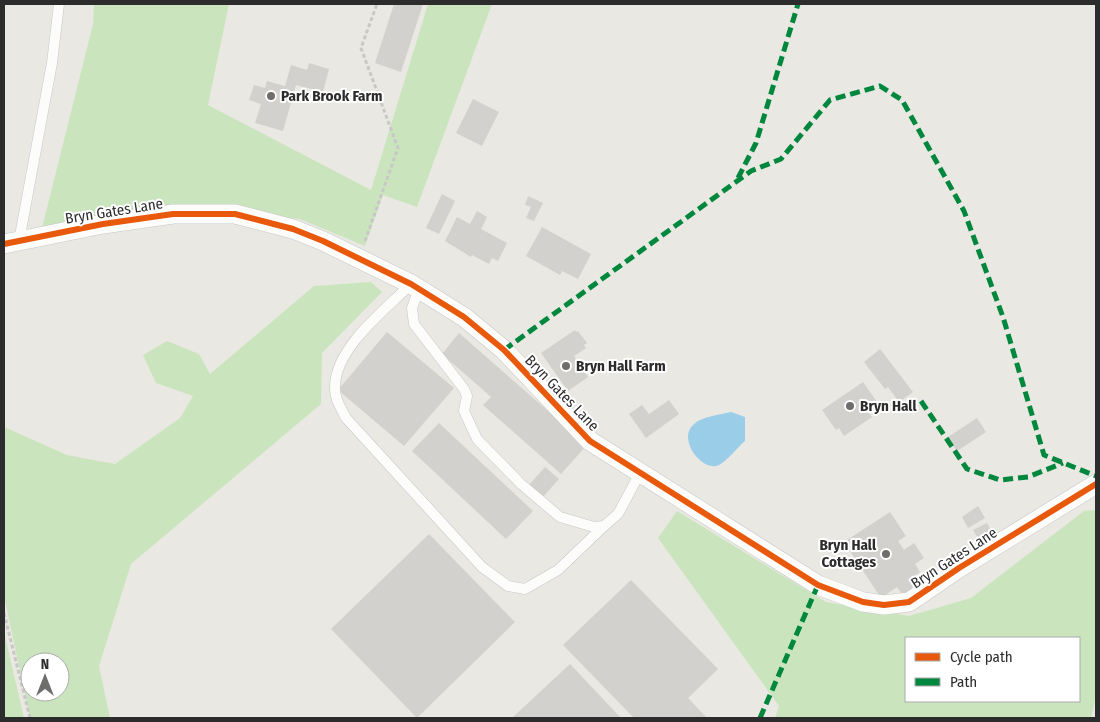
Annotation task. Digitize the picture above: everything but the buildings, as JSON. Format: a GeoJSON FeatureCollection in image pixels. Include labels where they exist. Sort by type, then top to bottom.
{"type":"FeatureCollection","features":[{"type":"Feature","properties":{"kind":"street","name":"Bryn Gates Lane"},"geometry":{"type":"LineString","coordinates":[[11,243],[102,224],[173,214],[234,214],[293,229],[323,241],[415,287],[464,317],[504,350],[590,441],[818,585],[863,602],[884,605],[909,602],[959,568],[1096,484]]}},
{"type":"Feature","properties":{"kind":"lane"},"geometry":{"type":"LineString","coordinates":[[11,243],[52,63],[59,4]]}},
{"type":"Feature","properties":{"kind":"lane"},"geometry":{"type":"LineString","coordinates":[[415,287],[353,342],[337,370],[334,387],[337,401],[346,418],[482,567],[508,586],[526,589],[558,570],[618,514],[640,473]]}},
{"type":"Feature","properties":{"kind":"lane"},"geometry":{"type":"LineString","coordinates":[[415,287],[412,308],[414,324],[464,389],[466,396],[464,411],[477,439],[521,484],[560,517],[594,527],[604,526]]}},
{"type":"Feature","properties":{"kind":"path"},"geometry":{"type":"LineString","coordinates":[[358,258],[398,148],[362,48],[377,4]]}},
{"type":"Feature","properties":{"kind":"path"},"geometry":{"type":"LineString","coordinates":[[4,613],[30,718]]}},
{"type":"Feature","properties":{"kind":"green space"},"geometry":{"type":"Polygon","coordinates":[[[94,4],[229,4],[208,105],[371,190],[428,4],[492,4],[417,207],[383,195],[365,246],[300,219],[206,211],[41,232],[93,24],[94,4]]]}},
{"type":"Feature","properties":{"kind":"green space"},"geometry":{"type":"Polygon","coordinates":[[[371,282],[382,292],[322,353],[321,404],[131,564],[99,666],[110,718],[30,718],[27,702],[70,702],[70,652],[20,652],[20,671],[4,596],[4,427],[67,455],[115,464],[180,418],[193,396],[156,383],[143,355],[167,341],[199,354],[210,374],[314,286],[371,282]]]}},
{"type":"Feature","properties":{"kind":"green space"},"geometry":{"type":"Polygon","coordinates":[[[1096,510],[1096,695],[1091,718],[775,718],[779,706],[658,538],[677,511],[826,602],[909,616],[971,598],[1084,511],[1096,510]]]}},
{"type":"Feature","properties":{"kind":"green space"},"geometry":{"type":"Polygon","coordinates":[[[4,632],[24,718],[4,718],[4,632]]]}},
{"type":"Feature","properties":{"kind":"water"},"geometry":{"type":"Polygon","coordinates":[[[731,412],[745,417],[745,441],[719,465],[706,464],[699,459],[690,446],[689,430],[702,419],[731,412]]]}},
{"type":"Feature","properties":{"kind":"marked path"},"geometry":{"type":"LineString","coordinates":[[738,178],[756,143],[798,4]]}},
{"type":"Feature","properties":{"kind":"marked path"},"geometry":{"type":"LineString","coordinates":[[504,350],[751,171],[781,159],[830,100],[880,86],[902,100],[964,211],[1003,317],[1044,455],[1096,476]]}},
{"type":"Feature","properties":{"kind":"marked path"},"geometry":{"type":"LineString","coordinates":[[921,401],[967,469],[1000,480],[1028,477],[1063,463]]}},
{"type":"Feature","properties":{"kind":"marked path"},"geometry":{"type":"LineString","coordinates":[[760,718],[818,585]]}},
{"type":"Feature","properties":{"kind":"cycle path"},"geometry":{"type":"LineString","coordinates":[[4,244],[103,224],[173,214],[235,214],[293,229],[323,241],[411,284],[464,317],[504,350],[590,441],[818,585],[863,602],[884,605],[909,602],[959,568],[1096,484]]}},
{"type":"Feature","properties":{"kind":"place","name":"Park Brook Farm"},"geometry":{"type":"Point","coordinates":[271,96]}},
{"type":"Feature","properties":{"kind":"place","name":"Bryn Hall Farm"},"geometry":{"type":"Point","coordinates":[566,366]}},
{"type":"Feature","properties":{"kind":"place","name":"Bryn Hall"},"geometry":{"type":"Point","coordinates":[850,406]}},
{"type":"Feature","properties":{"kind":"place","name":"Bryn Hall Cottages"},"geometry":{"type":"Point","coordinates":[886,554]}}]}
